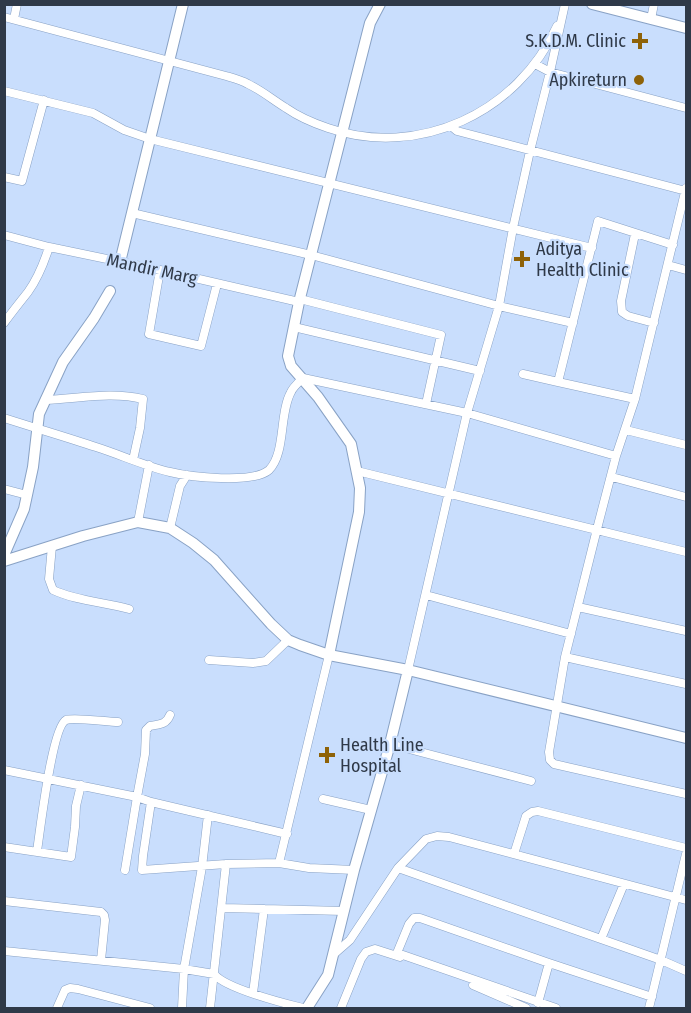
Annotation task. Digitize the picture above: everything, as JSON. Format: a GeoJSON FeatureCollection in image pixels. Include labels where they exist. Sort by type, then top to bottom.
{"type":"FeatureCollection","features":[{"type":"Feature","properties":{"kind":"street"},"geometry":{"type":"LineString","coordinates":[[14,19],[17,4]]}},
{"type":"Feature","properties":{"kind":"street"},"geometry":{"type":"LineString","coordinates":[[120,262],[183,4]]}},
{"type":"Feature","properties":{"kind":"street"},"geometry":{"type":"LineString","coordinates":[[370,4],[370,23]]}},
{"type":"Feature","properties":{"kind":"street"},"geometry":{"type":"LineString","coordinates":[[279,863],[329,655],[359,512],[360,488],[351,444],[318,396],[291,366],[288,356],[299,301],[370,23],[380,4]]}},
{"type":"Feature","properties":{"kind":"street"},"geometry":{"type":"LineString","coordinates":[[4,17],[247,83],[288,109],[329,129],[366,137],[391,138],[414,136],[451,126],[478,114],[495,103],[511,90],[535,64],[551,39],[565,4]]}},
{"type":"Feature","properties":{"kind":"street"},"geometry":{"type":"LineString","coordinates":[[307,1008],[328,975],[354,870],[390,744],[467,413],[499,306],[513,228],[565,4]]}},
{"type":"Feature","properties":{"kind":"street"},"geometry":{"type":"LineString","coordinates":[[592,4],[687,28]]}},
{"type":"Feature","properties":{"kind":"street"},"geometry":{"type":"LineString","coordinates":[[651,19],[654,4]]}},
{"type":"Feature","properties":{"kind":"street"},"geometry":{"type":"LineString","coordinates":[[535,64],[550,72],[687,108]]}},
{"type":"Feature","properties":{"kind":"street"},"geometry":{"type":"LineString","coordinates":[[4,91],[93,113],[124,130],[150,139],[592,248]]}},
{"type":"Feature","properties":{"kind":"street"},"geometry":{"type":"LineString","coordinates":[[4,177],[22,182],[44,100]]}},
{"type":"Feature","properties":{"kind":"street"},"geometry":{"type":"LineString","coordinates":[[451,126],[457,131],[530,151],[686,190],[635,399],[616,456],[565,657],[549,753],[550,760],[554,764],[687,794]]}},
{"type":"Feature","properties":{"kind":"street"},"geometry":{"type":"LineString","coordinates":[[132,213],[311,255],[499,306],[573,323]]}},
{"type":"Feature","properties":{"kind":"street"},"geometry":{"type":"LineString","coordinates":[[558,382],[598,221],[673,245]]}},
{"type":"Feature","properties":{"kind":"street"},"geometry":{"type":"LineString","coordinates":[[635,234],[621,301],[622,312],[628,316],[654,323]]}},
{"type":"Feature","properties":{"kind":"street","name":"Mandir Marg"},"geometry":{"type":"LineString","coordinates":[[4,235],[441,335],[436,361]]}},
{"type":"Feature","properties":{"kind":"street"},"geometry":{"type":"LineString","coordinates":[[4,323],[8,311],[29,290],[42,267],[49,247]]}},
{"type":"Feature","properties":{"kind":"street"},"geometry":{"type":"LineString","coordinates":[[668,265],[687,270]]}},
{"type":"Feature","properties":{"kind":"street"},"geometry":{"type":"LineString","coordinates":[[160,270],[149,334],[201,346],[218,284]]}},
{"type":"Feature","properties":{"kind":"street"},"geometry":{"type":"LineString","coordinates":[[4,555],[24,509],[33,468],[39,414],[63,362],[110,291]]}},
{"type":"Feature","properties":{"kind":"street"},"geometry":{"type":"LineString","coordinates":[[294,327],[480,371]]}},
{"type":"Feature","properties":{"kind":"street"},"geometry":{"type":"LineString","coordinates":[[426,404],[436,361]]}},
{"type":"Feature","properties":{"kind":"street"},"geometry":{"type":"LineString","coordinates":[[523,374],[635,399]]}},
{"type":"Feature","properties":{"kind":"street"},"geometry":{"type":"LineString","coordinates":[[303,378],[467,413],[616,456]]}},
{"type":"Feature","properties":{"kind":"street"},"geometry":{"type":"LineString","coordinates":[[4,418],[170,472],[229,478],[257,475],[267,472],[276,461],[287,403],[291,391],[303,378]]}},
{"type":"Feature","properties":{"kind":"street"},"geometry":{"type":"LineString","coordinates":[[45,400],[127,395],[143,399],[133,460]]}},
{"type":"Feature","properties":{"kind":"street"},"geometry":{"type":"LineString","coordinates":[[626,430],[687,445]]}},
{"type":"Feature","properties":{"kind":"street"},"geometry":{"type":"LineString","coordinates":[[138,522],[149,465]]}},
{"type":"Feature","properties":{"kind":"street"},"geometry":{"type":"LineString","coordinates":[[357,471],[687,552]]}},
{"type":"Feature","properties":{"kind":"street"},"geometry":{"type":"LineString","coordinates":[[170,528],[180,486],[187,475]]}},
{"type":"Feature","properties":{"kind":"street"},"geometry":{"type":"LineString","coordinates":[[612,477],[687,497]]}},
{"type":"Feature","properties":{"kind":"street"},"geometry":{"type":"LineString","coordinates":[[4,489],[27,495]]}},
{"type":"Feature","properties":{"kind":"street"},"geometry":{"type":"LineString","coordinates":[[4,561],[83,536],[138,522],[170,528],[193,543],[214,561],[288,640],[329,655],[408,670],[687,738]]}},
{"type":"Feature","properties":{"kind":"street"},"geometry":{"type":"LineString","coordinates":[[52,546],[49,579],[52,590],[82,600],[129,609]]}},
{"type":"Feature","properties":{"kind":"street"},"geometry":{"type":"LineString","coordinates":[[426,595],[571,634]]}},
{"type":"Feature","properties":{"kind":"street"},"geometry":{"type":"LineString","coordinates":[[578,607],[687,631]]}},
{"type":"Feature","properties":{"kind":"street"},"geometry":{"type":"LineString","coordinates":[[209,660],[253,663],[266,661],[288,640]]}},
{"type":"Feature","properties":{"kind":"street"},"geometry":{"type":"LineString","coordinates":[[565,657],[687,684]]}},
{"type":"Feature","properties":{"kind":"street"},"geometry":{"type":"LineString","coordinates":[[125,870],[145,754],[147,728],[168,721],[170,715]]}},
{"type":"Feature","properties":{"kind":"street"},"geometry":{"type":"LineString","coordinates":[[37,851],[48,778],[58,732],[64,721],[69,719],[118,722]]}},
{"type":"Feature","properties":{"kind":"street"},"geometry":{"type":"LineString","coordinates":[[390,744],[531,781]]}},
{"type":"Feature","properties":{"kind":"street"},"geometry":{"type":"LineString","coordinates":[[4,770],[136,797],[287,834]]}},
{"type":"Feature","properties":{"kind":"street"},"geometry":{"type":"LineString","coordinates":[[4,847],[71,857],[76,806],[81,785]]}},
{"type":"Feature","properties":{"kind":"street"},"geometry":{"type":"LineString","coordinates":[[323,799],[371,810]]}},
{"type":"Feature","properties":{"kind":"street"},"geometry":{"type":"LineString","coordinates":[[151,802],[142,870],[279,863],[309,868],[354,870]]}},
{"type":"Feature","properties":{"kind":"street"},"geometry":{"type":"LineString","coordinates":[[514,854],[526,816],[538,811],[687,848]]}},
{"type":"Feature","properties":{"kind":"street"},"geometry":{"type":"LineString","coordinates":[[182,1008],[184,969],[202,867],[208,815]]}},
{"type":"Feature","properties":{"kind":"street"},"geometry":{"type":"LineString","coordinates":[[333,955],[350,940],[398,868],[426,839],[437,836],[449,837],[687,900]]}},
{"type":"Feature","properties":{"kind":"street"},"geometry":{"type":"LineString","coordinates":[[649,1008],[687,854]]}},
{"type":"Feature","properties":{"kind":"street"},"geometry":{"type":"LineString","coordinates":[[210,1008],[226,864]]}},
{"type":"Feature","properties":{"kind":"street"},"geometry":{"type":"LineString","coordinates":[[398,868],[687,971]]}},
{"type":"Feature","properties":{"kind":"street"},"geometry":{"type":"LineString","coordinates":[[601,939],[624,884]]}},
{"type":"Feature","properties":{"kind":"street"},"geometry":{"type":"LineString","coordinates":[[4,901],[101,912],[105,920],[101,960]]}},
{"type":"Feature","properties":{"kind":"street"},"geometry":{"type":"LineString","coordinates":[[222,908],[344,911]]}},
{"type":"Feature","properties":{"kind":"street"},"geometry":{"type":"LineString","coordinates":[[253,993],[264,909]]}},
{"type":"Feature","properties":{"kind":"street"},"geometry":{"type":"LineString","coordinates":[[556,1008],[397,953],[409,924],[414,918],[420,918],[652,997]]}},
{"type":"Feature","properties":{"kind":"street"},"geometry":{"type":"LineString","coordinates":[[341,1008],[361,959],[366,952],[375,949],[454,977],[526,1008]]}},
{"type":"Feature","properties":{"kind":"street"},"geometry":{"type":"LineString","coordinates":[[4,951],[214,974],[218,979],[253,993],[303,1008]]}},
{"type":"Feature","properties":{"kind":"street"},"geometry":{"type":"LineString","coordinates":[[538,1002],[549,963]]}},
{"type":"Feature","properties":{"kind":"street"},"geometry":{"type":"LineString","coordinates":[[57,1008],[64,990],[70,988],[150,1008]]}},
{"type":"Feature","properties":{"kind":"place","name":"S.K.D.M. Clinic"},"geometry":{"type":"Point","coordinates":[640,41]}},
{"type":"Feature","properties":{"kind":"place","name":"Apkireturn"},"geometry":{"type":"Point","coordinates":[639,80]}},
{"type":"Feature","properties":{"kind":"place","name":"Aditya Health Clinic"},"geometry":{"type":"Point","coordinates":[522,259]}},
{"type":"Feature","properties":{"kind":"place","name":"Health Line Hospital"},"geometry":{"type":"Point","coordinates":[327,755]}}]}
